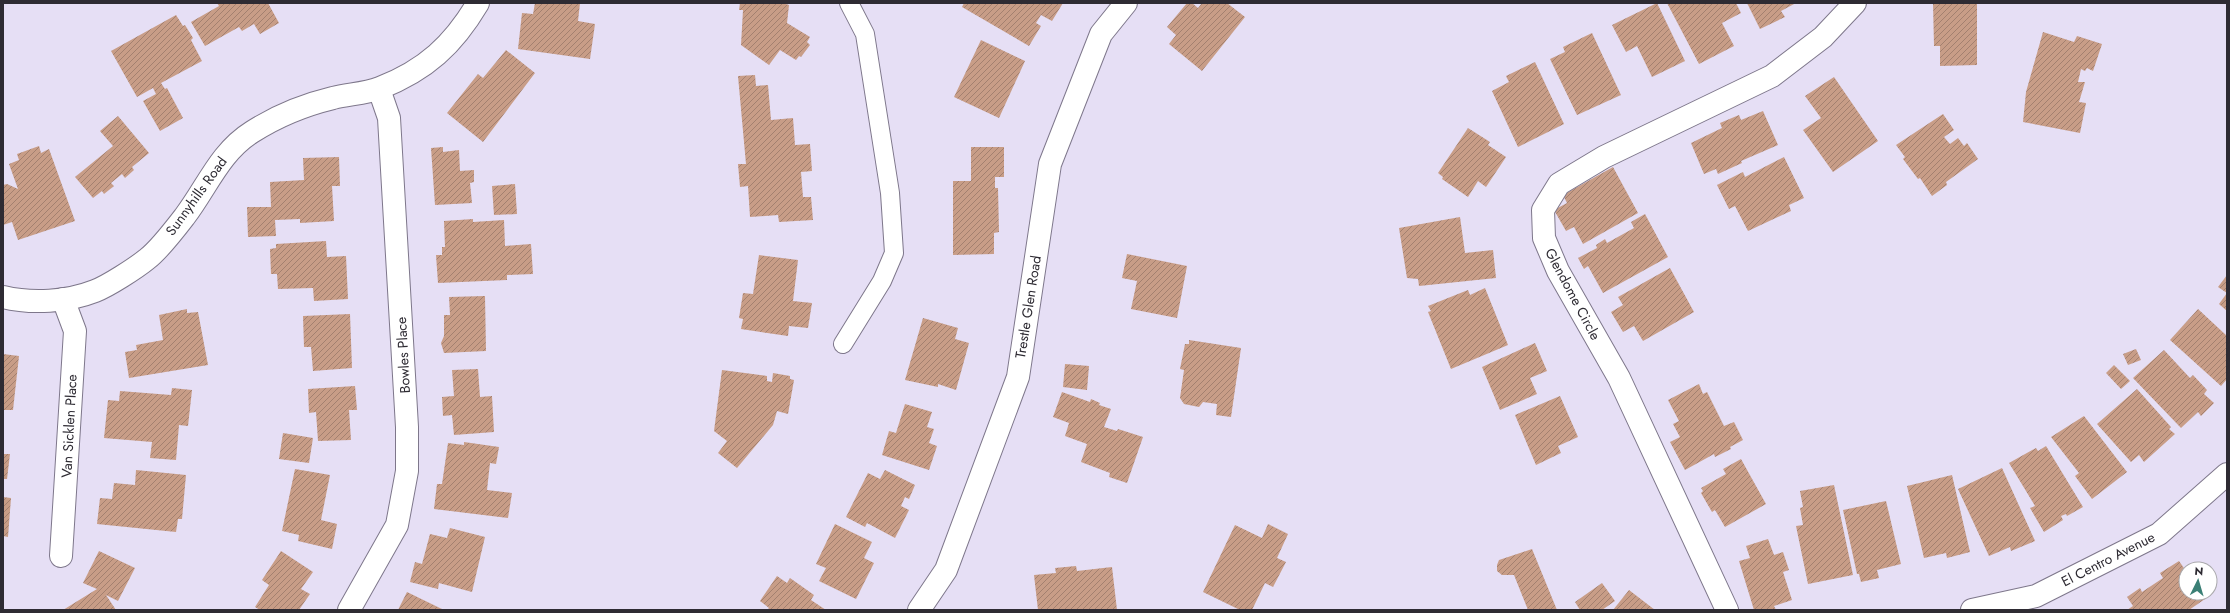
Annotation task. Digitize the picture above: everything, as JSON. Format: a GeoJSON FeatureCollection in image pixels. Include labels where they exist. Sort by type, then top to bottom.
{"type":"FeatureCollection","features":[{"type":"Feature","properties":{"kind":"street","name":"Sunnyhills Road"},"geometry":{"type":"LineString","coordinates":[[3,298],[39,301],[63,299],[96,291],[148,259],[185,216],[222,158],[251,133],[288,112],[333,97],[379,89],[410,74],[439,55],[464,26],[478,3]]}},
{"type":"Feature","properties":{"kind":"street","name":"Trestle Glen Road"},"geometry":{"type":"LineString","coordinates":[[919,610],[946,570],[1018,377],[1050,164],[1101,34],[1126,3]]}},
{"type":"Feature","properties":{"kind":"street","name":"Glendome Circle"},"geometry":{"type":"LineString","coordinates":[[1727,610],[1619,378],[1558,271],[1544,238],[1543,210],[1559,184],[1604,157],[1772,76],[1823,37],[1856,3]]}},
{"type":"Feature","properties":{"kind":"street","name":"Bowles Place"},"geometry":{"type":"LineString","coordinates":[[350,610],[397,525],[407,471],[406,419],[389,118],[379,89]]}},
{"type":"Feature","properties":{"kind":"street","name":"Van Sicklen Place"},"geometry":{"type":"LineString","coordinates":[[61,556],[75,331],[63,299]]}},
{"type":"Feature","properties":{"kind":"street","name":"El Centro Avenue"},"geometry":{"type":"LineString","coordinates":[[1972,610],[2041,603],[2159,534],[2227,474]]}},
{"type":"Feature","properties":{"kind":"lane"},"geometry":{"type":"LineString","coordinates":[[843,344],[882,281],[894,253],[890,193],[865,34],[849,3]]}},
{"type":"Feature","properties":{"kind":"building"},"geometry":{"type":"Polygon","coordinates":[[[217,3],[268,3],[279,23],[260,34],[254,24],[242,31],[239,27],[205,46],[191,22],[219,6],[217,3]]]}},
{"type":"Feature","properties":{"kind":"building"},"geometry":{"type":"Polygon","coordinates":[[[535,3],[580,3],[578,21],[595,24],[590,59],[518,49],[522,13],[533,14],[535,3]]]}},
{"type":"Feature","properties":{"kind":"building"},"geometry":{"type":"Polygon","coordinates":[[[740,3],[783,3],[789,5],[787,23],[810,37],[807,42],[810,45],[801,57],[799,56],[796,60],[780,50],[769,65],[741,45],[743,10],[739,10],[740,3]]]}},
{"type":"Feature","properties":{"kind":"building"},"geometry":{"type":"Polygon","coordinates":[[[964,3],[1063,3],[1052,21],[1041,15],[1036,23],[1041,26],[1029,46],[962,7],[964,3]]]}},
{"type":"Feature","properties":{"kind":"building"},"geometry":{"type":"Polygon","coordinates":[[[1187,3],[1192,3],[1198,8],[1202,3],[1227,3],[1245,17],[1202,71],[1169,44],[1176,35],[1167,27],[1187,3]]]}},
{"type":"Feature","properties":{"kind":"building"},"geometry":{"type":"Polygon","coordinates":[[[1657,3],[1685,61],[1652,77],[1637,46],[1626,52],[1612,25],[1657,3]]]}},
{"type":"Feature","properties":{"kind":"building"},"geometry":{"type":"Polygon","coordinates":[[[1667,3],[1736,3],[1741,13],[1722,23],[1734,46],[1699,64],[1667,3]]]}},
{"type":"Feature","properties":{"kind":"building"},"geometry":{"type":"Polygon","coordinates":[[[1747,3],[1796,3],[1781,11],[1785,17],[1760,29],[1747,3]]]}},
{"type":"Feature","properties":{"kind":"building"},"geometry":{"type":"Polygon","coordinates":[[[1933,3],[1977,3],[1977,65],[1940,66],[1940,46],[1934,46],[1933,3]]]}},
{"type":"Feature","properties":{"kind":"building"},"geometry":{"type":"Polygon","coordinates":[[[176,15],[183,26],[185,25],[193,38],[191,40],[202,61],[161,83],[165,89],[167,88],[183,118],[160,131],[143,101],[156,94],[153,88],[137,97],[111,51],[176,15]]]}},
{"type":"Feature","properties":{"kind":"building"},"geometry":{"type":"Polygon","coordinates":[[[2043,32],[2074,42],[2077,36],[2102,44],[2093,71],[2087,68],[2085,71],[2081,69],[2078,82],[2085,82],[2079,102],[2086,103],[2080,133],[2023,122],[2026,92],[2043,32]]]}},
{"type":"Feature","properties":{"kind":"building"},"geometry":{"type":"Polygon","coordinates":[[[1592,33],[1621,95],[1577,115],[1550,59],[1565,52],[1563,47],[1592,33]]]}},
{"type":"Feature","properties":{"kind":"building"},"geometry":{"type":"Polygon","coordinates":[[[981,40],[1025,61],[999,118],[954,97],[981,40]]]}},
{"type":"Feature","properties":{"kind":"building"},"geometry":{"type":"Polygon","coordinates":[[[506,50],[535,73],[483,142],[447,113],[478,74],[483,78],[506,50]]]}},
{"type":"Feature","properties":{"kind":"building"},"geometry":{"type":"Polygon","coordinates":[[[1535,62],[1564,124],[1518,147],[1492,91],[1509,82],[1506,76],[1535,62]]]}},
{"type":"Feature","properties":{"kind":"building"},"geometry":{"type":"Polygon","coordinates":[[[755,75],[756,86],[768,85],[771,120],[793,118],[795,145],[810,144],[812,171],[801,172],[803,197],[811,197],[813,220],[779,222],[778,215],[750,217],[748,186],[740,187],[738,164],[746,164],[738,76],[755,75]]]}},
{"type":"Feature","properties":{"kind":"building"},"geometry":{"type":"Polygon","coordinates":[[[1834,77],[1878,141],[1833,172],[1803,130],[1821,118],[1805,96],[1834,77]]]}},
{"type":"Feature","properties":{"kind":"building"},"geometry":{"type":"Polygon","coordinates":[[[1763,111],[1778,145],[1741,161],[1742,163],[1718,174],[1716,169],[1704,174],[1691,143],[1722,128],[1720,123],[1739,115],[1741,120],[1763,111]]]}},
{"type":"Feature","properties":{"kind":"building"},"geometry":{"type":"Polygon","coordinates":[[[1943,114],[1954,130],[1944,137],[1950,144],[1958,138],[1964,146],[1967,143],[1978,159],[1946,182],[1947,185],[1932,196],[1920,178],[1918,179],[1903,159],[1905,157],[1896,145],[1943,114]]]}},
{"type":"Feature","properties":{"kind":"building"},"geometry":{"type":"Polygon","coordinates":[[[118,116],[149,153],[132,167],[134,170],[125,178],[122,174],[111,183],[114,186],[104,194],[102,191],[93,198],[75,177],[113,146],[100,131],[118,116]]]}},
{"type":"Feature","properties":{"kind":"building"},"geometry":{"type":"Polygon","coordinates":[[[1468,128],[1490,142],[1488,145],[1506,157],[1486,187],[1478,181],[1468,197],[1442,179],[1443,177],[1438,173],[1468,128]]]}},
{"type":"Feature","properties":{"kind":"building"},"geometry":{"type":"Polygon","coordinates":[[[39,146],[41,153],[49,149],[75,221],[18,240],[12,222],[3,225],[3,185],[7,184],[18,189],[9,164],[19,160],[17,154],[39,146]]]}},
{"type":"Feature","properties":{"kind":"building"},"geometry":{"type":"Polygon","coordinates":[[[443,147],[443,152],[459,150],[460,171],[474,170],[474,182],[470,183],[472,203],[435,205],[431,148],[443,147]]]}},
{"type":"Feature","properties":{"kind":"building"},"geometry":{"type":"Polygon","coordinates":[[[971,147],[1004,147],[1004,177],[995,177],[995,188],[998,188],[999,232],[994,233],[994,254],[953,255],[953,181],[971,181],[971,147]]]}},
{"type":"Feature","properties":{"kind":"building"},"geometry":{"type":"Polygon","coordinates":[[[339,157],[340,186],[332,186],[334,221],[300,223],[300,219],[275,220],[276,236],[248,237],[247,207],[271,207],[270,182],[304,180],[303,158],[339,157]]]}},
{"type":"Feature","properties":{"kind":"building"},"geometry":{"type":"Polygon","coordinates":[[[1784,157],[1804,198],[1789,205],[1791,211],[1748,231],[1735,206],[1729,209],[1717,185],[1743,172],[1745,177],[1784,157]]]}},
{"type":"Feature","properties":{"kind":"building"},"geometry":{"type":"Polygon","coordinates":[[[1613,167],[1638,213],[1583,244],[1574,227],[1566,231],[1554,210],[1567,203],[1563,195],[1613,167]]]}},
{"type":"Feature","properties":{"kind":"building"},"geometry":{"type":"Polygon","coordinates":[[[515,184],[517,214],[494,215],[492,186],[515,184]]]}},
{"type":"Feature","properties":{"kind":"building"},"geometry":{"type":"Polygon","coordinates":[[[1645,214],[1668,257],[1603,293],[1588,266],[1584,269],[1578,258],[1597,248],[1596,245],[1605,239],[1607,243],[1634,228],[1631,222],[1645,214]]]}},
{"type":"Feature","properties":{"kind":"building"},"geometry":{"type":"Polygon","coordinates":[[[1460,217],[1465,253],[1493,250],[1496,278],[1419,286],[1418,279],[1407,278],[1399,228],[1460,217]]]}},
{"type":"Feature","properties":{"kind":"building"},"geometry":{"type":"Polygon","coordinates":[[[473,219],[473,222],[504,220],[505,246],[531,244],[533,274],[507,275],[507,280],[438,283],[436,255],[442,255],[442,247],[445,247],[444,221],[473,219]]]}},
{"type":"Feature","properties":{"kind":"building"},"geometry":{"type":"Polygon","coordinates":[[[326,241],[327,257],[346,256],[348,299],[314,301],[313,288],[278,289],[277,274],[271,274],[270,249],[276,248],[276,244],[326,241]]]}},
{"type":"Feature","properties":{"kind":"building"},"geometry":{"type":"Polygon","coordinates":[[[1127,254],[1187,266],[1177,318],[1131,309],[1137,281],[1122,278],[1127,254]]]}},
{"type":"Feature","properties":{"kind":"building"},"geometry":{"type":"Polygon","coordinates":[[[759,255],[798,260],[793,301],[812,303],[808,328],[789,326],[788,336],[741,329],[743,319],[739,318],[743,293],[753,294],[759,255]]]}},
{"type":"Feature","properties":{"kind":"building"},"geometry":{"type":"Polygon","coordinates":[[[1670,268],[1694,312],[1643,341],[1634,326],[1623,332],[1611,312],[1623,305],[1618,297],[1670,268]]]}},
{"type":"Feature","properties":{"kind":"building"},"geometry":{"type":"Polygon","coordinates":[[[2227,275],[2227,293],[2218,287],[2227,275]]]}},
{"type":"Feature","properties":{"kind":"building"},"geometry":{"type":"Polygon","coordinates":[[[1485,288],[1508,345],[1451,369],[1428,312],[1431,311],[1428,306],[1468,290],[1470,295],[1485,288]]]}},
{"type":"Feature","properties":{"kind":"building"},"geometry":{"type":"Polygon","coordinates":[[[2227,293],[2227,311],[2219,304],[2227,293]]]}},
{"type":"Feature","properties":{"kind":"building"},"geometry":{"type":"Polygon","coordinates":[[[485,296],[486,351],[444,353],[441,343],[444,336],[444,315],[450,315],[449,297],[485,296]]]}},
{"type":"Feature","properties":{"kind":"building"},"geometry":{"type":"Polygon","coordinates":[[[187,309],[187,313],[198,312],[208,365],[129,378],[125,352],[137,350],[136,345],[163,340],[159,315],[187,309]]]}},
{"type":"Feature","properties":{"kind":"building"},"geometry":{"type":"Polygon","coordinates":[[[2198,309],[2227,336],[2227,379],[2221,386],[2170,340],[2198,309]]]}},
{"type":"Feature","properties":{"kind":"building"},"geometry":{"type":"Polygon","coordinates":[[[350,314],[352,368],[313,371],[311,347],[304,347],[303,316],[350,314]]]}},
{"type":"Feature","properties":{"kind":"building"},"geometry":{"type":"Polygon","coordinates":[[[923,318],[958,328],[955,339],[969,343],[956,390],[938,384],[938,387],[905,380],[923,318]]]}},
{"type":"Feature","properties":{"kind":"building"},"geometry":{"type":"Polygon","coordinates":[[[1189,340],[1241,348],[1231,417],[1216,415],[1217,404],[1203,402],[1199,407],[1184,404],[1180,398],[1184,370],[1180,369],[1185,344],[1189,344],[1189,340]]]}},
{"type":"Feature","properties":{"kind":"building"},"geometry":{"type":"Polygon","coordinates":[[[1535,343],[1547,371],[1530,378],[1537,394],[1500,410],[1482,367],[1535,343]]]}},
{"type":"Feature","properties":{"kind":"building"},"geometry":{"type":"Polygon","coordinates":[[[2136,349],[2141,360],[2128,365],[2123,354],[2136,349]]]}},
{"type":"Feature","properties":{"kind":"building"},"geometry":{"type":"Polygon","coordinates":[[[2164,350],[2190,378],[2193,375],[2207,390],[2204,394],[2214,403],[2201,416],[2198,412],[2181,428],[2133,378],[2164,350]]]}},
{"type":"Feature","properties":{"kind":"building"},"geometry":{"type":"Polygon","coordinates":[[[3,354],[19,356],[13,410],[3,410],[3,354]]]}},
{"type":"Feature","properties":{"kind":"building"},"geometry":{"type":"Polygon","coordinates":[[[1065,364],[1089,366],[1087,390],[1063,387],[1065,364]]]}},
{"type":"Feature","properties":{"kind":"building"},"geometry":{"type":"Polygon","coordinates":[[[2114,365],[2130,381],[2121,389],[2106,373],[2114,365]]]}},
{"type":"Feature","properties":{"kind":"building"},"geometry":{"type":"Polygon","coordinates":[[[478,369],[480,397],[492,396],[494,432],[454,435],[452,415],[443,416],[442,397],[454,396],[452,370],[478,369]]]}},
{"type":"Feature","properties":{"kind":"building"},"geometry":{"type":"Polygon","coordinates":[[[722,370],[767,376],[767,381],[772,382],[773,373],[790,376],[790,379],[794,380],[788,414],[777,411],[773,425],[737,468],[718,453],[727,441],[714,431],[722,370]]]}},
{"type":"Feature","properties":{"kind":"building"},"geometry":{"type":"Polygon","coordinates":[[[1699,384],[1703,394],[1707,392],[1724,426],[1734,422],[1743,440],[1730,447],[1731,449],[1715,457],[1714,454],[1685,470],[1670,442],[1680,437],[1673,424],[1679,421],[1668,400],[1699,384]]]}},
{"type":"Feature","properties":{"kind":"building"},"geometry":{"type":"Polygon","coordinates":[[[355,386],[357,410],[349,410],[351,440],[318,441],[316,412],[309,413],[308,389],[355,386]]]}},
{"type":"Feature","properties":{"kind":"building"},"geometry":{"type":"Polygon","coordinates":[[[172,388],[192,390],[188,426],[179,425],[176,460],[150,458],[152,442],[104,438],[108,400],[119,401],[120,391],[171,395],[172,388]]]}},
{"type":"Feature","properties":{"kind":"building"},"geometry":{"type":"Polygon","coordinates":[[[2137,389],[2171,427],[2169,429],[2175,434],[2144,462],[2139,455],[2131,462],[2097,424],[2137,389]]]}},
{"type":"Feature","properties":{"kind":"building"},"geometry":{"type":"Polygon","coordinates":[[[1062,392],[1090,402],[1091,399],[1100,403],[1099,405],[1111,409],[1104,427],[1117,431],[1118,429],[1143,437],[1127,483],[1109,477],[1110,473],[1081,462],[1087,444],[1065,436],[1069,423],[1053,417],[1062,392]]]}},
{"type":"Feature","properties":{"kind":"building"},"geometry":{"type":"Polygon","coordinates":[[[1560,396],[1578,437],[1558,446],[1561,453],[1536,465],[1515,415],[1560,396]]]}},
{"type":"Feature","properties":{"kind":"building"},"geometry":{"type":"Polygon","coordinates":[[[905,404],[932,412],[927,427],[934,429],[929,443],[937,446],[929,470],[882,455],[889,431],[896,433],[905,404]]]}},
{"type":"Feature","properties":{"kind":"building"},"geometry":{"type":"Polygon","coordinates":[[[2084,416],[2127,472],[2092,499],[2075,476],[2079,473],[2051,437],[2084,416]]]}},
{"type":"Feature","properties":{"kind":"building"},"geometry":{"type":"Polygon","coordinates":[[[283,433],[313,438],[309,463],[279,459],[283,433]]]}},
{"type":"Feature","properties":{"kind":"building"},"geometry":{"type":"Polygon","coordinates":[[[464,442],[499,447],[496,464],[490,463],[487,490],[512,493],[508,518],[434,509],[437,484],[442,484],[448,443],[464,445],[464,442]]]}},
{"type":"Feature","properties":{"kind":"building"},"geometry":{"type":"Polygon","coordinates":[[[2046,446],[2083,507],[2067,516],[2066,514],[2061,516],[2063,520],[2044,532],[2030,508],[2035,506],[2009,463],[2036,448],[2038,451],[2046,446]]]}},
{"type":"Feature","properties":{"kind":"building"},"geometry":{"type":"Polygon","coordinates":[[[3,454],[10,454],[7,479],[3,479],[3,454]]]}},
{"type":"Feature","properties":{"kind":"building"},"geometry":{"type":"Polygon","coordinates":[[[1741,459],[1766,504],[1725,527],[1715,510],[1712,512],[1701,493],[1703,491],[1701,488],[1726,474],[1723,469],[1741,459]]]}},
{"type":"Feature","properties":{"kind":"building"},"geometry":{"type":"Polygon","coordinates":[[[2002,468],[2035,541],[2011,551],[2010,547],[1989,556],[1958,489],[2002,468]]]}},
{"type":"Feature","properties":{"kind":"building"},"geometry":{"type":"Polygon","coordinates":[[[295,469],[330,475],[321,520],[337,524],[332,549],[298,541],[299,535],[282,531],[295,469]]]}},
{"type":"Feature","properties":{"kind":"building"},"geometry":{"type":"Polygon","coordinates":[[[136,470],[186,475],[182,519],[178,519],[176,532],[97,524],[100,498],[112,499],[114,483],[135,485],[136,470]]]}},
{"type":"Feature","properties":{"kind":"building"},"geometry":{"type":"Polygon","coordinates":[[[885,470],[915,485],[909,499],[905,497],[901,506],[909,510],[895,538],[867,523],[865,527],[846,517],[868,473],[880,479],[885,470]]]}},
{"type":"Feature","properties":{"kind":"building"},"geometry":{"type":"Polygon","coordinates":[[[1952,475],[1970,552],[1947,558],[1946,553],[1924,558],[1907,486],[1952,475]]]}},
{"type":"Feature","properties":{"kind":"building"},"geometry":{"type":"Polygon","coordinates":[[[1834,485],[1853,575],[1808,584],[1796,526],[1803,525],[1800,508],[1803,507],[1800,491],[1834,485]]]}},
{"type":"Feature","properties":{"kind":"building"},"geometry":{"type":"Polygon","coordinates":[[[3,497],[11,498],[8,537],[3,536],[3,497]]]}},
{"type":"Feature","properties":{"kind":"building"},"geometry":{"type":"Polygon","coordinates":[[[1886,501],[1901,564],[1877,570],[1879,578],[1861,582],[1859,574],[1857,574],[1843,510],[1886,501]]]}},
{"type":"Feature","properties":{"kind":"building"},"geometry":{"type":"Polygon","coordinates":[[[835,524],[872,542],[864,558],[874,563],[856,599],[819,581],[826,568],[816,564],[835,524]]]}},
{"type":"Feature","properties":{"kind":"building"},"geometry":{"type":"Polygon","coordinates":[[[1268,524],[1288,534],[1277,558],[1286,562],[1273,587],[1265,583],[1252,610],[1240,610],[1203,592],[1235,525],[1262,538],[1268,524]]]}},
{"type":"Feature","properties":{"kind":"building"},"geometry":{"type":"Polygon","coordinates":[[[450,528],[485,537],[472,592],[439,583],[438,589],[410,582],[415,562],[422,564],[430,534],[447,538],[450,528]]]}},
{"type":"Feature","properties":{"kind":"building"},"geometry":{"type":"Polygon","coordinates":[[[1768,539],[1774,555],[1783,552],[1789,570],[1783,572],[1792,600],[1774,606],[1776,610],[1754,610],[1739,561],[1750,558],[1746,546],[1768,539]]]}},
{"type":"Feature","properties":{"kind":"building"},"geometry":{"type":"Polygon","coordinates":[[[1532,549],[1557,610],[1528,610],[1514,575],[1502,575],[1497,571],[1499,560],[1532,549]]]}},
{"type":"Feature","properties":{"kind":"building"},"geometry":{"type":"Polygon","coordinates":[[[99,551],[135,568],[118,601],[106,595],[116,610],[63,610],[97,589],[83,583],[99,551]]]}},
{"type":"Feature","properties":{"kind":"building"},"geometry":{"type":"Polygon","coordinates":[[[281,551],[313,572],[301,589],[310,594],[299,610],[260,610],[255,607],[269,585],[262,580],[281,551]]]}},
{"type":"Feature","properties":{"kind":"building"},"geometry":{"type":"Polygon","coordinates":[[[2178,562],[2178,601],[2202,601],[2189,610],[2127,610],[2133,606],[2127,597],[2140,588],[2142,592],[2163,578],[2160,573],[2178,562]]]}},
{"type":"Feature","properties":{"kind":"building"},"geometry":{"type":"Polygon","coordinates":[[[1076,566],[1077,571],[1112,567],[1117,610],[1038,610],[1034,575],[1056,573],[1055,568],[1076,566]]]}},
{"type":"Feature","properties":{"kind":"building"},"geometry":{"type":"Polygon","coordinates":[[[777,576],[787,583],[790,578],[814,595],[811,600],[826,610],[767,610],[769,608],[760,601],[777,576]]]}},
{"type":"Feature","properties":{"kind":"building"},"geometry":{"type":"Polygon","coordinates":[[[1602,583],[1615,601],[1602,610],[1580,610],[1575,602],[1602,583]]]}},
{"type":"Feature","properties":{"kind":"building"},"geometry":{"type":"Polygon","coordinates":[[[1629,590],[1655,610],[1613,610],[1629,590]]]}},
{"type":"Feature","properties":{"kind":"building"},"geometry":{"type":"Polygon","coordinates":[[[407,592],[444,610],[398,610],[407,592]]]}}]}
